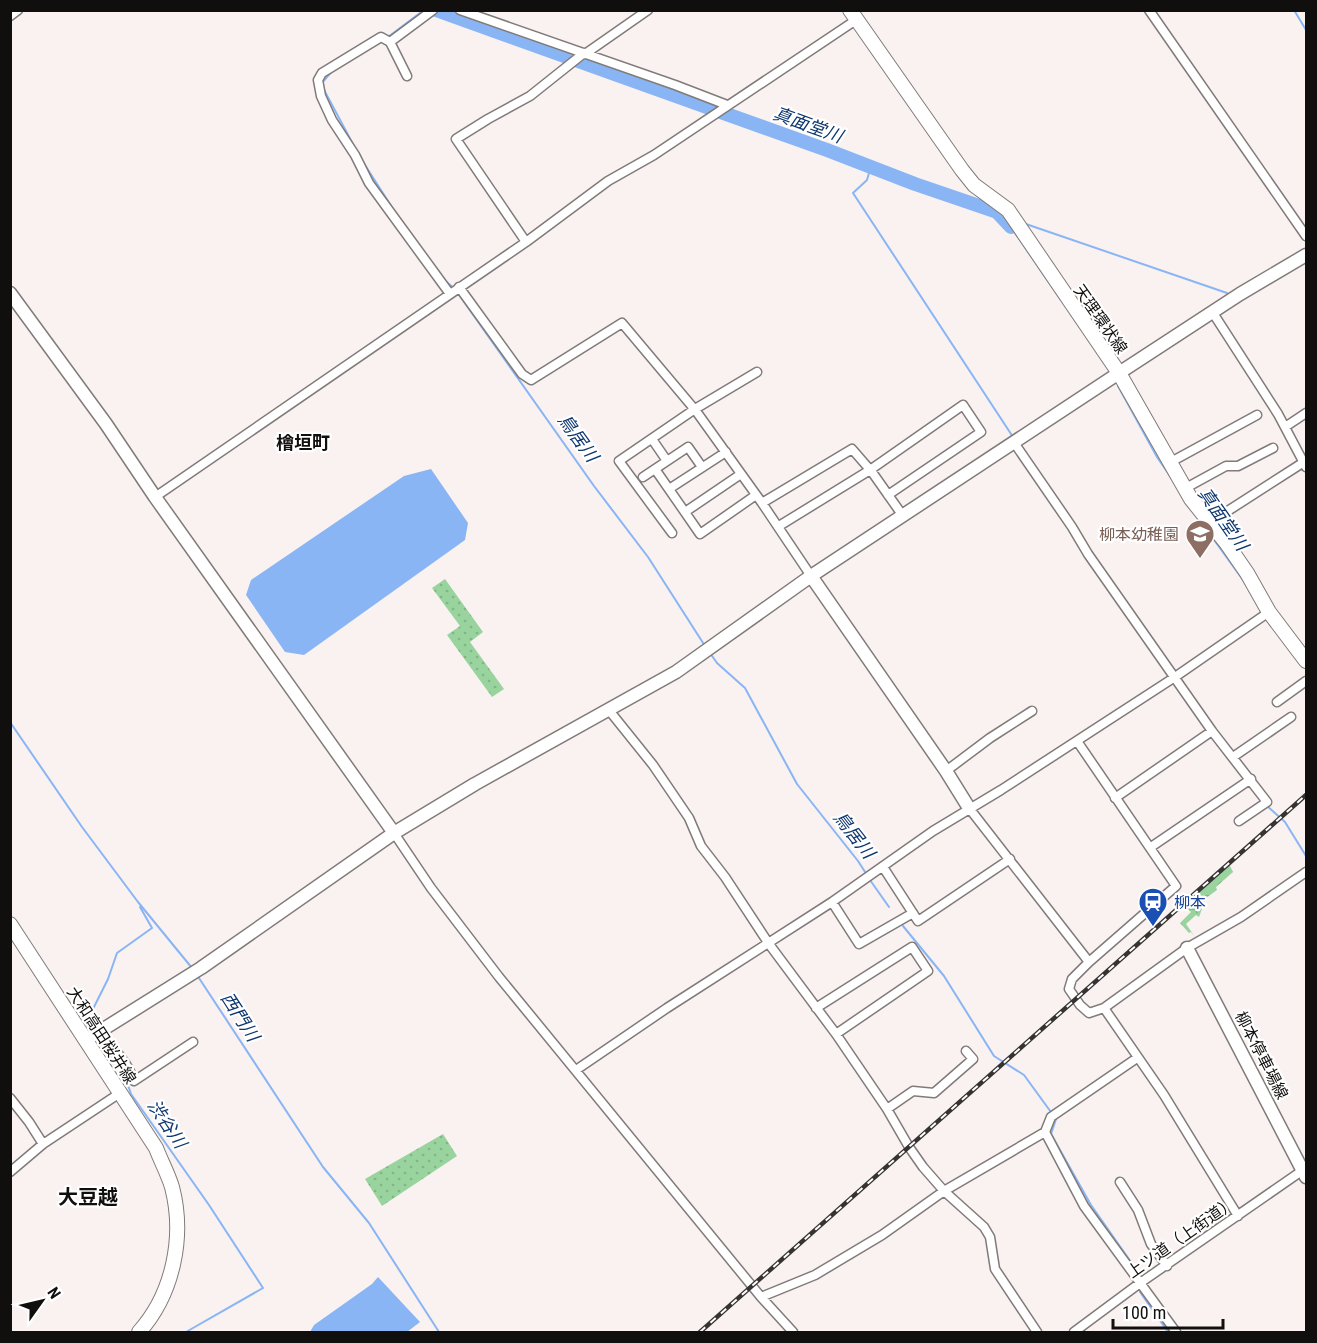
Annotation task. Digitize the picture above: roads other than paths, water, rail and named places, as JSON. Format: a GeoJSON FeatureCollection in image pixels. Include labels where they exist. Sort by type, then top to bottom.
{"type":"FeatureCollection","features":[{"type":"Feature","properties":{"kind":"main road","name":"天理環状線"},"geometry":{"type":"LineString","coordinates":[[853,15],[962,170],[974,184],[1008,210],[1119,373],[1184,489],[1247,573],[1269,612],[1306,661]]}},
{"type":"Feature","properties":{"kind":"main road","name":"大和高田桜井線"},"geometry":{"type":"LineString","coordinates":[[10,924],[92,1036],[120,1093],[156,1148],[171,1185],[177,1212],[177,1245],[164,1295],[151,1319],[139,1332]]}},
{"type":"Feature","properties":{"kind":"street"},"geometry":{"type":"LineString","coordinates":[[10,16],[18,10]]}},
{"type":"Feature","properties":{"kind":"street"},"geometry":{"type":"LineString","coordinates":[[460,10],[675,85],[726,106]]}},
{"type":"Feature","properties":{"kind":"street"},"geometry":{"type":"LineString","coordinates":[[526,242],[456,140],[530,96],[583,54],[648,10]]}},
{"type":"Feature","properties":{"kind":"street"},"geometry":{"type":"LineString","coordinates":[[1149,10],[1306,236]]}},
{"type":"Feature","properties":{"kind":"street"},"geometry":{"type":"LineString","coordinates":[[390,42],[430,13]]}},
{"type":"Feature","properties":{"kind":"street"},"geometry":{"type":"LineString","coordinates":[[155,497],[526,242],[599,187],[654,155],[853,15]]}},
{"type":"Feature","properties":{"kind":"street"},"geometry":{"type":"LineString","coordinates":[[407,76],[390,42],[381,37],[322,73],[318,80],[321,96],[332,120],[355,155],[369,183],[450,294]]}},
{"type":"Feature","properties":{"kind":"street"},"geometry":{"type":"LineString","coordinates":[[193,1042],[134,1081],[124,1058],[92,1036],[195,971],[394,833],[475,784],[675,672],[811,576],[1240,294],[1306,255]]}},
{"type":"Feature","properties":{"kind":"street"},"geometry":{"type":"LineString","coordinates":[[459,288],[522,374],[531,380],[622,323],[695,410],[726,452],[946,771],[969,808],[1089,962]]}},
{"type":"Feature","properties":{"kind":"street"},"geometry":{"type":"LineString","coordinates":[[12,298],[106,424],[155,497],[451,915],[761,1297],[793,1332]]}},
{"type":"Feature","properties":{"kind":"street"},"geometry":{"type":"LineString","coordinates":[[1209,523],[1305,465],[1303,451],[1285,427],[1213,313]]}},
{"type":"Feature","properties":{"kind":"street"},"geometry":{"type":"LineString","coordinates":[[672,533],[620,461],[695,410],[758,372]]}},
{"type":"Feature","properties":{"kind":"street"},"geometry":{"type":"LineString","coordinates":[[778,526],[870,470],[963,405],[981,432],[888,495]]}},
{"type":"Feature","properties":{"kind":"street"},"geometry":{"type":"LineString","coordinates":[[1285,427],[1306,413]]}},
{"type":"Feature","properties":{"kind":"street"},"geometry":{"type":"LineString","coordinates":[[1169,463],[1257,415]]}},
{"type":"Feature","properties":{"kind":"street"},"geometry":{"type":"LineString","coordinates":[[652,439],[668,461]]}},
{"type":"Feature","properties":{"kind":"street"},"geometry":{"type":"LineString","coordinates":[[1015,444],[1088,554],[1212,731],[1267,802],[1239,821]]}},
{"type":"Feature","properties":{"kind":"street"},"geometry":{"type":"LineString","coordinates":[[644,477],[688,447],[702,468]]}},
{"type":"Feature","properties":{"kind":"street"},"geometry":{"type":"LineString","coordinates":[[762,503],[852,448],[903,516]]}},
{"type":"Feature","properties":{"kind":"street"},"geometry":{"type":"LineString","coordinates":[[1184,489],[1226,466],[1238,466],[1273,448]]}},
{"type":"Feature","properties":{"kind":"street"},"geometry":{"type":"LineString","coordinates":[[669,489],[726,452]]}},
{"type":"Feature","properties":{"kind":"street"},"geometry":{"type":"LineString","coordinates":[[655,470],[700,534],[756,495]]}},
{"type":"Feature","properties":{"kind":"street"},"geometry":{"type":"LineString","coordinates":[[685,513],[741,474]]}},
{"type":"Feature","properties":{"kind":"street"},"geometry":{"type":"LineString","coordinates":[[576,1070],[667,1008],[868,878],[933,831],[1077,741],[1269,612]]}},
{"type":"Feature","properties":{"kind":"street"},"geometry":{"type":"LineString","coordinates":[[1277,702],[1306,681]]}},
{"type":"Feature","properties":{"kind":"street"},"geometry":{"type":"LineString","coordinates":[[608,709],[653,765],[688,818],[700,846],[725,877],[769,944],[836,1034],[887,1109],[909,1148],[944,1191],[984,1227],[990,1237],[995,1269],[1037,1332]]}},
{"type":"Feature","properties":{"kind":"street"},"geometry":{"type":"LineString","coordinates":[[946,771],[990,738],[1032,711]]}},
{"type":"Feature","properties":{"kind":"street"},"geometry":{"type":"LineString","coordinates":[[1233,757],[1291,717]]}},
{"type":"Feature","properties":{"kind":"street"},"geometry":{"type":"LineString","coordinates":[[1115,798],[1212,731]]}},
{"type":"Feature","properties":{"kind":"street"},"geometry":{"type":"LineString","coordinates":[[1077,741],[1176,886],[1072,979],[1069,989],[1089,1013],[1104,1008],[1187,948],[1241,917],[1306,872]]}},
{"type":"Feature","properties":{"kind":"street"},"geometry":{"type":"LineString","coordinates":[[1150,847],[1251,779]]}},
{"type":"Feature","properties":{"kind":"street"},"geometry":{"type":"LineString","coordinates":[[883,867],[918,921],[1010,860]]}},
{"type":"Feature","properties":{"kind":"street"},"geometry":{"type":"LineString","coordinates":[[832,902],[859,944],[913,913]]}},
{"type":"Feature","properties":{"kind":"street"},"geometry":{"type":"LineString","coordinates":[[816,1008],[912,947],[928,971],[836,1034]]}},
{"type":"Feature","properties":{"kind":"street","name":"柳本停車場線"},"geometry":{"type":"LineString","coordinates":[[1187,948],[1305,1172]]}},
{"type":"Feature","properties":{"kind":"street"},"geometry":{"type":"LineString","coordinates":[[1104,1008],[1195,1143],[1238,1216]]}},
{"type":"Feature","properties":{"kind":"street"},"geometry":{"type":"LineString","coordinates":[[887,1109],[913,1091],[934,1093],[973,1059],[966,1051]]}},
{"type":"Feature","properties":{"kind":"street"},"geometry":{"type":"LineString","coordinates":[[761,1297],[815,1275],[882,1235],[944,1191],[1045,1132],[1053,1116],[1137,1058]]}},
{"type":"Feature","properties":{"kind":"street"},"geometry":{"type":"LineString","coordinates":[[10,1172],[43,1144],[120,1093]]}},
{"type":"Feature","properties":{"kind":"street"},"geometry":{"type":"LineString","coordinates":[[10,1098],[43,1144]]}},
{"type":"Feature","properties":{"kind":"street"},"geometry":{"type":"LineString","coordinates":[[1045,1132],[1084,1206],[1176,1332]]}},
{"type":"Feature","properties":{"kind":"street","name":"上ツ道（上街道）"},"geometry":{"type":"LineString","coordinates":[[1074,1332],[1140,1283],[1305,1172]]}},
{"type":"Feature","properties":{"kind":"street"},"geometry":{"type":"LineString","coordinates":[[1120,1182],[1138,1210],[1151,1244],[1167,1266]]}},
{"type":"Feature","properties":{"kind":"water"},"geometry":{"type":"Polygon","coordinates":[[[431,469],[468,523],[465,540],[304,655],[285,652],[246,595],[251,580],[404,476],[431,469]]]}},
{"type":"Feature","properties":{"kind":"water"},"geometry":{"type":"Polygon","coordinates":[[[378,1277],[420,1322],[407,1332],[310,1332],[314,1325],[372,1284],[378,1277]]]}},
{"type":"Feature","properties":{"kind":"waterway","name":"鳥居川"},"geometry":{"type":"LineString","coordinates":[[388,37],[424,10]]}},
{"type":"Feature","properties":{"kind":"waterway","name":"真面堂川"},"geometry":{"type":"LineString","coordinates":[[436,10],[997,212],[1011,227]]}},
{"type":"Feature","properties":{"kind":"waterway"},"geometry":{"type":"LineString","coordinates":[[1294,10],[1306,30]]}},
{"type":"Feature","properties":{"kind":"waterway","name":"鳥居川"},"geometry":{"type":"LineString","coordinates":[[322,83],[332,71]]}},
{"type":"Feature","properties":{"kind":"waterway","name":"鳥居川"},"geometry":{"type":"LineString","coordinates":[[323,88],[354,146]]}},
{"type":"Feature","properties":{"kind":"waterway","name":"鳥居川"},"geometry":{"type":"LineString","coordinates":[[363,162],[395,212]]}},
{"type":"Feature","properties":{"kind":"waterway"},"geometry":{"type":"LineString","coordinates":[[871,166],[867,180],[853,193],[1013,437]]}},
{"type":"Feature","properties":{"kind":"waterway"},"geometry":{"type":"LineString","coordinates":[[1023,223],[1227,293]]}},
{"type":"Feature","properties":{"kind":"waterway","name":"真面堂川"},"geometry":{"type":"LineString","coordinates":[[1011,227],[1061,300]]}},
{"type":"Feature","properties":{"kind":"waterway","name":"鳥居川"},"geometry":{"type":"LineString","coordinates":[[444,280],[454,288]]}},
{"type":"Feature","properties":{"kind":"waterway","name":"鳥居川"},"geometry":{"type":"LineString","coordinates":[[457,292],[594,486],[648,557],[705,646]]}},
{"type":"Feature","properties":{"kind":"waterway","name":"真面堂川"},"geometry":{"type":"LineString","coordinates":[[1118,386],[1157,457],[1172,479]]}},
{"type":"Feature","properties":{"kind":"waterway","name":"真面堂川"},"geometry":{"type":"LineString","coordinates":[[1204,526],[1248,587]]}},
{"type":"Feature","properties":{"kind":"waterway","name":"鳥居川"},"geometry":{"type":"LineString","coordinates":[[710,653],[717,663],[745,688],[797,784],[867,875]]}},
{"type":"Feature","properties":{"kind":"waterway","name":"西門川"},"geometry":{"type":"LineString","coordinates":[[10,722],[82,827],[138,902],[192,968]]}},
{"type":"Feature","properties":{"kind":"waterway"},"geometry":{"type":"LineString","coordinates":[[1266,805],[1285,822],[1306,856]]}},
{"type":"Feature","properties":{"kind":"waterway","name":"鳥居川"},"geometry":{"type":"LineString","coordinates":[[870,880],[889,907]]}},
{"type":"Feature","properties":{"kind":"waterway","name":"渋谷川"},"geometry":{"type":"LineString","coordinates":[[94,1031],[87,1021],[108,979],[117,953],[152,928],[140,907]]}},
{"type":"Feature","properties":{"kind":"waterway","name":"鳥居川"},"geometry":{"type":"LineString","coordinates":[[903,926],[944,976],[994,1056],[1024,1075],[1056,1119],[1051,1134],[1091,1205],[1140,1275]]}},
{"type":"Feature","properties":{"kind":"waterway","name":"西門川"},"geometry":{"type":"LineString","coordinates":[[197,975],[323,1167],[369,1223],[439,1332]]}},
{"type":"Feature","properties":{"kind":"waterway","name":"渋谷川"},"geometry":{"type":"LineString","coordinates":[[101,1041],[125,1076],[131,1094],[209,1205],[263,1288],[186,1332]]}},
{"type":"Feature","properties":{"kind":"waterway","name":"鳥居川"},"geometry":{"type":"LineString","coordinates":[[1140,1292],[1168,1332]]}},
{"type":"Feature","properties":{"kind":"railway"},"geometry":{"type":"LineString","coordinates":[[700,1332],[1306,795]]}},
{"type":"Feature","properties":{"kind":"place","name":"柳本幼稚園"},"geometry":{"type":"Point","coordinates":[1200,560]}},
{"type":"Feature","properties":{"kind":"place","name":"柳本"},"geometry":{"type":"Point","coordinates":[1153,928]}},
{"type":"Feature","properties":{"kind":"district","name":"檜垣町"},"geometry":{"type":"Point","coordinates":[303,443]}},
{"type":"Feature","properties":{"kind":"district","name":"大豆越"},"geometry":{"type":"Point","coordinates":[88,1197]}}]}
